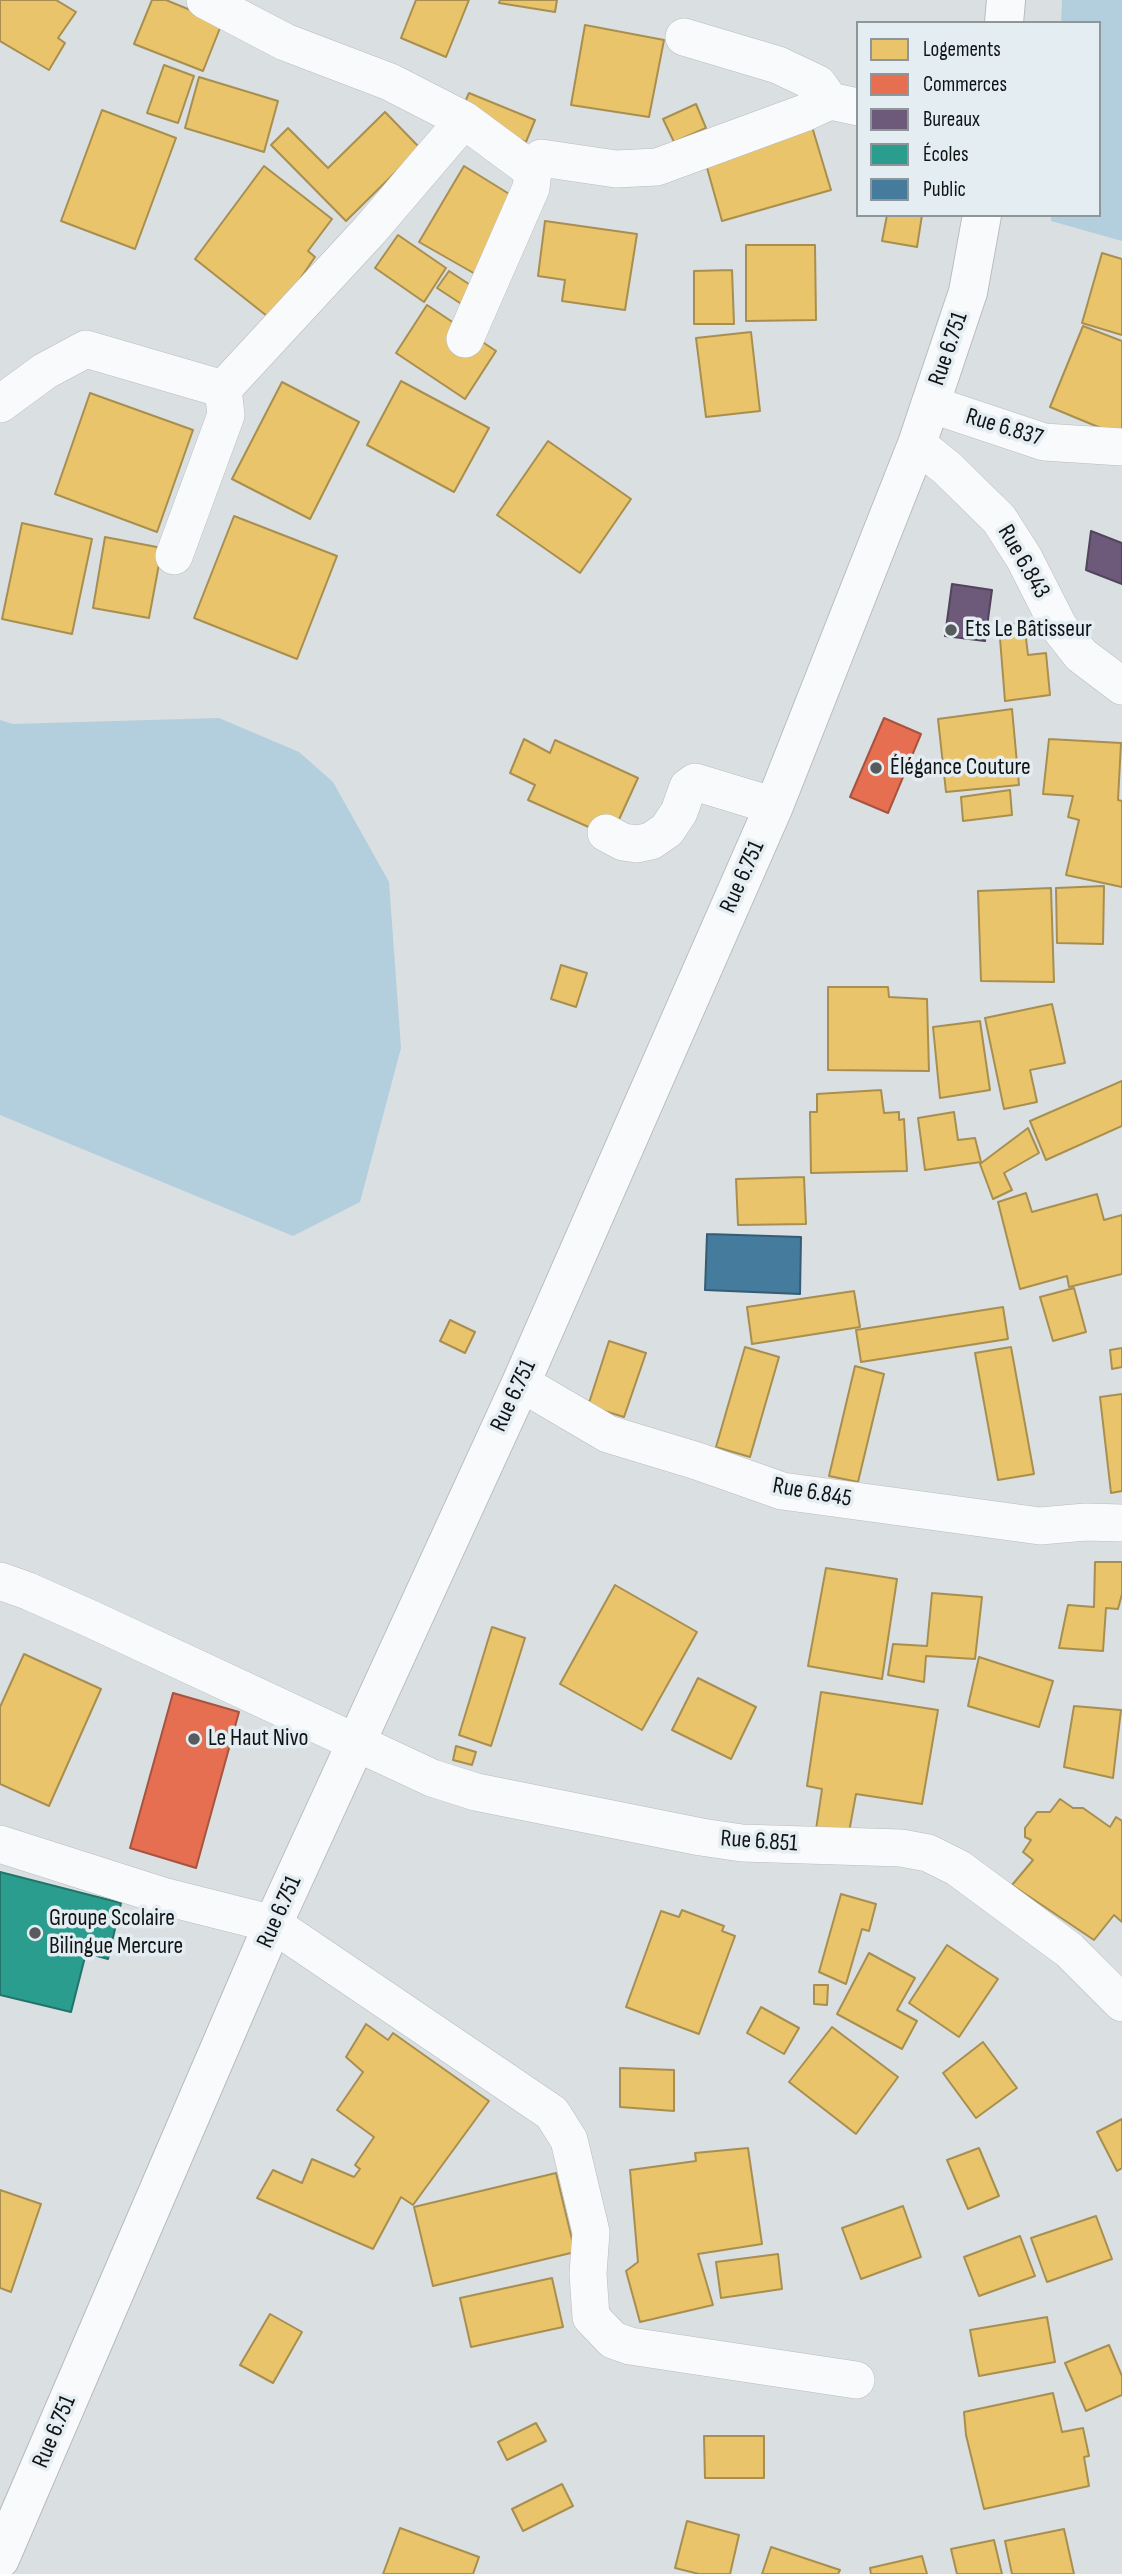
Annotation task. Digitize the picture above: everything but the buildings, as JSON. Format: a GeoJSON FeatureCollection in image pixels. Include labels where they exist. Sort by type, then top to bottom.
{"type":"FeatureCollection","features":[{"type":"Feature","properties":{"kind":"main road"},"geometry":{"type":"LineString","coordinates":[[1004,21],[1006,0]]}},
{"type":"Feature","properties":{"kind":"main road","name":"Rue 6.751"},"geometry":{"type":"LineString","coordinates":[[0,2559],[273,1924],[521,1383],[774,806],[917,443],[968,292],[982,217]]}},
{"type":"Feature","properties":{"kind":"street"},"geometry":{"type":"LineString","coordinates":[[205,0],[285,42],[390,82],[464,120],[533,171]]}},
{"type":"Feature","properties":{"kind":"street"},"geometry":{"type":"LineString","coordinates":[[684,37],[778,65],[818,84],[844,104]]}},
{"type":"Feature","properties":{"kind":"street"},"geometry":{"type":"LineString","coordinates":[[465,339],[531,188],[533,171],[541,158],[615,169],[657,167],[804,113],[844,104]]}},
{"type":"Feature","properties":{"kind":"street"},"geometry":{"type":"LineString","coordinates":[[174,556],[226,415],[223,389],[370,230],[464,120]]}},
{"type":"Feature","properties":{"kind":"street"},"geometry":{"type":"LineString","coordinates":[[0,404],[45,371],[86,349],[223,389]]}},
{"type":"Feature","properties":{"kind":"street","name":"Rue 6.837"},"geometry":{"type":"LineString","coordinates":[[930,404],[1044,442],[1122,447]]}},
{"type":"Feature","properties":{"kind":"street","name":"Rue 6.843"},"geometry":{"type":"LineString","coordinates":[[917,443],[999,519],[1024,558],[1059,626],[1081,655],[1122,686]]}},
{"type":"Feature","properties":{"kind":"street"},"geometry":{"type":"LineString","coordinates":[[606,833],[623,842],[637,844],[651,841],[667,830],[679,812],[688,787],[695,782],[774,806]]}},
{"type":"Feature","properties":{"kind":"street","name":"Rue 6.845"},"geometry":{"type":"LineString","coordinates":[[521,1383],[608,1434],[782,1491],[1040,1526],[1086,1522],[1122,1523]]}},
{"type":"Feature","properties":{"kind":"street","name":"Rue 6.851"},"geometry":{"type":"LineString","coordinates":[[0,1581],[91,1619],[356,1745],[432,1778],[476,1792],[742,1843],[901,1848],[928,1853],[958,1868],[1069,1950],[1122,2003]]}},
{"type":"Feature","properties":{"kind":"street"},"geometry":{"type":"LineString","coordinates":[[0,1844],[166,1897],[273,1924],[552,2113],[569,2140],[591,2232],[591,2317],[613,2340],[630,2346],[856,2380]]}},
{"type":"Feature","properties":{"kind":"shaded area"},"geometry":{"type":"Polygon","coordinates":[[[1062,0],[1122,0],[1122,241],[1051,221],[1051,217],[1101,217],[1101,21],[1061,21],[1062,0]]]}},
{"type":"Feature","properties":{"kind":"shaded area"},"geometry":{"type":"Polygon","coordinates":[[[219,718],[299,752],[333,782],[389,882],[401,1048],[360,1202],[293,1236],[0,1115],[0,720],[13,724],[219,718]]]}},
{"type":"Feature","properties":{"kind":"place","name":"Ets Le Bâtisseur"},"geometry":{"type":"Point","coordinates":[951,630]}},
{"type":"Feature","properties":{"kind":"place","name":"Élégance Couture"},"geometry":{"type":"Point","coordinates":[876,768]}},
{"type":"Feature","properties":{"kind":"place","name":"Le Haut Nivo"},"geometry":{"type":"Point","coordinates":[194,1739]}},
{"type":"Feature","properties":{"kind":"place","name":"Groupe Scolaire Bilingue Mercure"},"geometry":{"type":"Point","coordinates":[35,1933]}}]}
